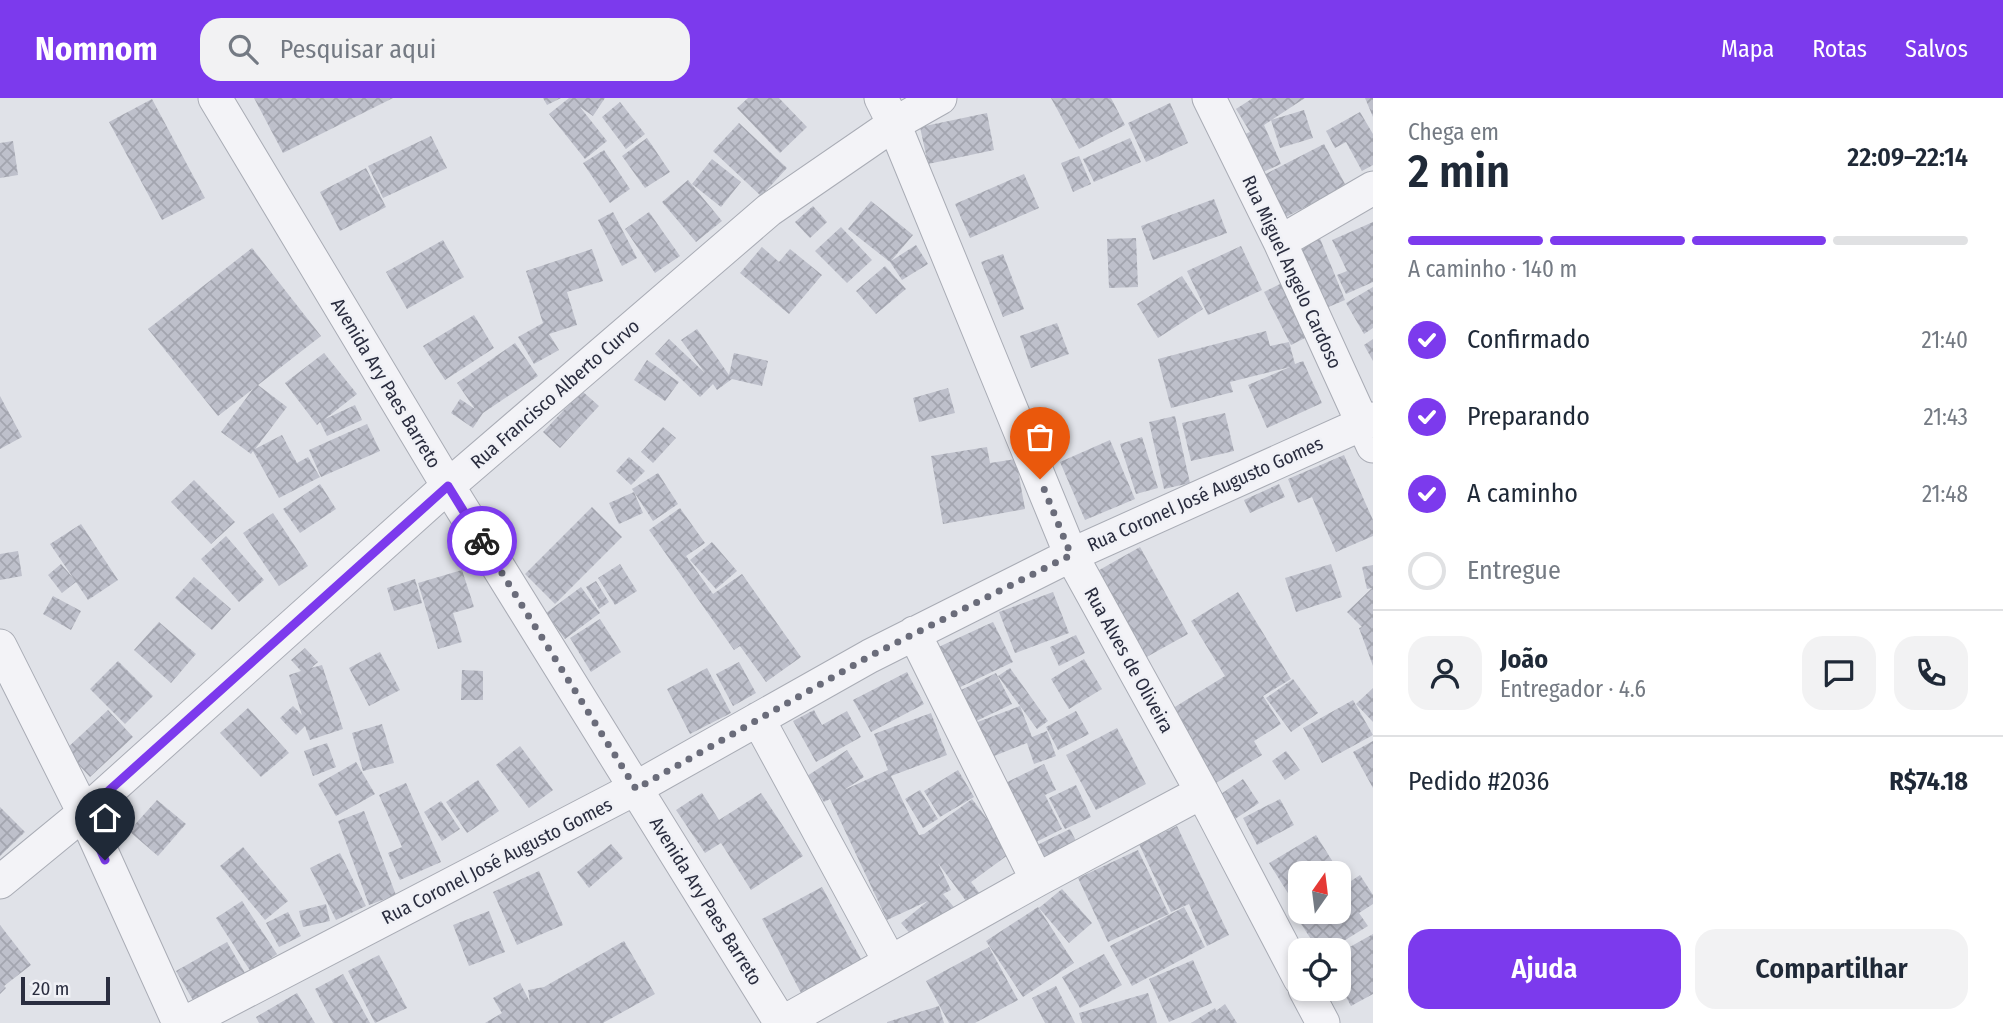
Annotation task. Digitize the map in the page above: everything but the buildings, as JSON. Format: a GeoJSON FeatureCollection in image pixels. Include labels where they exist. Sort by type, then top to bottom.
{"type":"FeatureCollection","features":[{"type":"Feature","properties":{"kind":"street","name":"Avenida Ary Paes Barreto"},"geometry":{"type":"LineString","coordinates":[[215,98],[448,486],[782,1023]]}},
{"type":"Feature","properties":{"kind":"street","name":"Rua Francisco Alberto Curvo"},"geometry":{"type":"LineString","coordinates":[[0,882],[84,813],[448,486],[769,210],[888,111],[940,98]]}},
{"type":"Feature","properties":{"kind":"street","name":"Rua Miguel Angelo Cardoso"},"geometry":{"type":"LineString","coordinates":[[1209,98],[1369,430]]}},
{"type":"Feature","properties":{"kind":"street","name":"Rua Alves de Oliveira"},"geometry":{"type":"LineString","coordinates":[[888,111],[1071,555],[1202,792],[1288,956]]}},
{"type":"Feature","properties":{"kind":"street"},"geometry":{"type":"LineString","coordinates":[[1280,242],[1373,188]]}},
{"type":"Feature","properties":{"kind":"street","name":"Rua Coronel José Augusto Gomes"},"geometry":{"type":"LineString","coordinates":[[185,1023],[636,789],[914,633],[1071,555],[1369,430]]}},
{"type":"Feature","properties":{"kind":"street"},"geometry":{"type":"LineString","coordinates":[[914,633],[1037,880]]}},
{"type":"Feature","properties":{"kind":"street"},"geometry":{"type":"LineString","coordinates":[[0,646],[84,813],[179,1023]]}},
{"type":"Feature","properties":{"kind":"street"},"geometry":{"type":"LineString","coordinates":[[758,719],[890,962]]}},
{"type":"Feature","properties":{"kind":"street"},"geometry":{"type":"LineString","coordinates":[[782,1023],[1037,880],[1202,792]]}},
{"type":"Feature","properties":{"kind":"street"},"geometry":{"type":"LineString","coordinates":[[1311,1001],[1323,1023]]}},
{"type":"Feature","properties":{"kind":"way so far"},"geometry":{"type":"LineString","coordinates":[[482,541],[636,789],[870,656],[1071,555],[1040,479]]}},
{"type":"Feature","properties":{"kind":"route"},"geometry":{"type":"LineString","coordinates":[[105,860],[84,813],[448,486],[482,541]]}}]}
